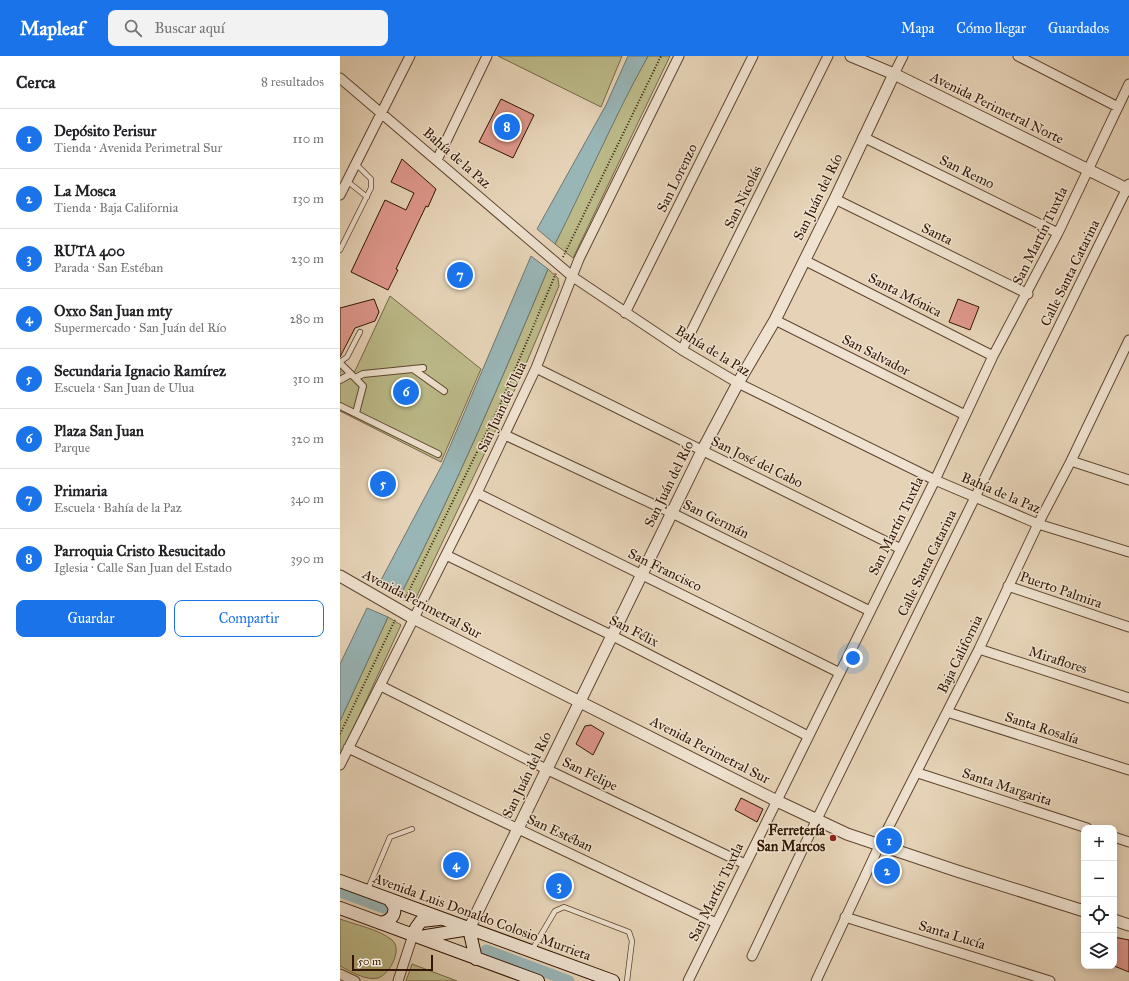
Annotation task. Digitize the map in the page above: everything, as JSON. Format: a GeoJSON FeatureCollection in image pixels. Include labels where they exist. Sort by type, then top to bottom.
{"type":"FeatureCollection","features":[{"type":"Feature","properties":{"kind":"main road","name":"Avenida Luis Donaldo Colosio Murrieta"},"geometry":{"type":"LineString","coordinates":[[340,881],[613,981]]}},
{"type":"Feature","properties":{"kind":"main road"},"geometry":{"type":"LineString","coordinates":[[380,923],[389,920],[394,914],[394,906],[389,899]]}},
{"type":"Feature","properties":{"kind":"main road"},"geometry":{"type":"LineString","coordinates":[[340,908],[538,981]]}},
{"type":"Feature","properties":{"kind":"main road"},"geometry":{"type":"LineString","coordinates":[[415,936],[421,921],[444,919]]}},
{"type":"Feature","properties":{"kind":"main road"},"geometry":{"type":"LineString","coordinates":[[415,936],[469,928],[476,959]]}},
{"type":"Feature","properties":{"kind":"street"},"geometry":{"type":"LineString","coordinates":[[340,195],[343,179],[356,164],[410,56]]}},
{"type":"Feature","properties":{"kind":"street"},"geometry":{"type":"LineString","coordinates":[[437,160],[487,56]]}},
{"type":"Feature","properties":{"kind":"street","name":"San Juan de Ulua"},"geometry":{"type":"LineString","coordinates":[[340,765],[381,686],[412,618],[446,555],[505,435],[536,368],[579,259],[679,56]]}},
{"type":"Feature","properties":{"kind":"street","name":"San Lorenzo"},"geometry":{"type":"LineString","coordinates":[[625,313],[753,56]]}},
{"type":"Feature","properties":{"kind":"street","name":"San Nicolás"},"geometry":{"type":"LineString","coordinates":[[682,350],[828,56]]}},
{"type":"Feature","properties":{"kind":"street","name":"Avenida Perimetral Norte"},"geometry":{"type":"LineString","coordinates":[[851,56],[894,74],[1088,170],[1128,188]]}},
{"type":"Feature","properties":{"kind":"street","name":"San Juán del Río"},"geometry":{"type":"LineString","coordinates":[[469,928],[548,770],[611,635],[702,451],[738,383],[775,320],[835,199],[902,56]]}},
{"type":"Feature","properties":{"kind":"street"},"geometry":{"type":"LineString","coordinates":[[1018,56],[1118,107]]}},
{"type":"Feature","properties":{"kind":"street","name":"Bahía de la Paz"},"geometry":{"type":"LineString","coordinates":[[340,78],[382,112],[573,277],[682,350],[738,383],[935,480],[1038,524],[1129,552]]}},
{"type":"Feature","properties":{"kind":"street","name":"San Martín Tuxtla"},"geometry":{"type":"LineString","coordinates":[[688,981],[935,480],[993,356],[1028,294],[1129,84]]}},
{"type":"Feature","properties":{"kind":"street","name":"San Remo"},"geometry":{"type":"LineString","coordinates":[[863,137],[1058,233]]}},
{"type":"Feature","properties":{"kind":"street","name":"Calle Santa Catarina"},"geometry":{"type":"LineString","coordinates":[[752,956],[817,819],[1128,188]]}},
{"type":"Feature","properties":{"kind":"street","name":"Santa"},"geometry":{"type":"LineString","coordinates":[[835,199],[1028,294]]}},
{"type":"Feature","properties":{"kind":"street","name":"Santa Mónica"},"geometry":{"type":"LineString","coordinates":[[804,260],[993,356]]}},
{"type":"Feature","properties":{"kind":"street","name":"San Salvador"},"geometry":{"type":"LineString","coordinates":[[775,320],[965,415]]}},
{"type":"Feature","properties":{"kind":"street","name":"Baja California"},"geometry":{"type":"LineString","coordinates":[[819,980],[845,917],[880,844],[918,773],[1038,524],[1071,461],[1129,340]]}},
{"type":"Feature","properties":{"kind":"street"},"geometry":{"type":"LineString","coordinates":[[340,362],[363,386],[356,413]]}},
{"type":"Feature","properties":{"kind":"street"},"geometry":{"type":"LineString","coordinates":[[340,380],[363,374],[423,368]]}},
{"type":"Feature","properties":{"kind":"street","name":"San José del Cabo"},"geometry":{"type":"LineString","coordinates":[[536,368],[901,549]]}},
{"type":"Feature","properties":{"kind":"street"},"geometry":{"type":"LineString","coordinates":[[413,369],[444,390]]}},
{"type":"Feature","properties":{"kind":"street"},"geometry":{"type":"LineString","coordinates":[[340,406],[438,454]]}},
{"type":"Feature","properties":{"kind":"street","name":"San Germán"},"geometry":{"type":"LineString","coordinates":[[505,435],[672,512],[870,610]]}},
{"type":"Feature","properties":{"kind":"street"},"geometry":{"type":"LineString","coordinates":[[1071,461],[1129,480]]}},
{"type":"Feature","properties":{"kind":"street","name":"San Francisco"},"geometry":{"type":"LineString","coordinates":[[477,493],[840,673]]}},
{"type":"Feature","properties":{"kind":"street","name":"San Félix"},"geometry":{"type":"LineString","coordinates":[[446,555],[611,635],[808,736]]}},
{"type":"Feature","properties":{"kind":"street","name":"Avenida Perimetral Sur"},"geometry":{"type":"LineString","coordinates":[[340,576],[412,618],[777,801],[847,834],[1081,910]]}},
{"type":"Feature","properties":{"kind":"street","name":"Puerto Palmira"},"geometry":{"type":"LineString","coordinates":[[1008,586],[1129,628]]}},
{"type":"Feature","properties":{"kind":"street","name":"Miraflores"},"geometry":{"type":"LineString","coordinates":[[979,649],[1129,698]]}},
{"type":"Feature","properties":{"kind":"street","name":"San Felipe"},"geometry":{"type":"LineString","coordinates":[[381,686],[548,770],[745,864]]}},
{"type":"Feature","properties":{"kind":"street","name":"Santa Rosalía"},"geometry":{"type":"LineString","coordinates":[[947,712],[1129,770]]}},
{"type":"Feature","properties":{"kind":"street","name":"San Estéban"},"geometry":{"type":"LineString","coordinates":[[348,748],[716,923]]}},
{"type":"Feature","properties":{"kind":"street","name":"Santa Margarita"},"geometry":{"type":"LineString","coordinates":[[918,773],[1081,826]]}},
{"type":"Feature","properties":{"kind":"street"},"geometry":{"type":"LineString","coordinates":[[1117,838],[1129,842]]}},
{"type":"Feature","properties":{"kind":"street","name":"Santa Lucía"},"geometry":{"type":"LineString","coordinates":[[845,917],[1050,981]]}},
{"type":"Feature","properties":{"kind":"street"},"geometry":{"type":"LineString","coordinates":[[1117,921],[1129,925]]}},
{"type":"Feature","properties":{"kind":"street"},"geometry":{"type":"LineString","coordinates":[[398,981],[415,936]]}},
{"type":"Feature","properties":{"kind":"street"},"geometry":{"type":"LineString","coordinates":[[340,974],[355,981]]}},
{"type":"Feature","properties":{"kind":"lane"},"geometry":{"type":"LineString","coordinates":[[340,250],[367,197],[370,188],[370,179],[356,164]]}},
{"type":"Feature","properties":{"kind":"lane"},"geometry":{"type":"LineString","coordinates":[[343,179],[367,197]]}},
{"type":"Feature","properties":{"kind":"lane"},"geometry":{"type":"LineString","coordinates":[[340,362],[347,357],[360,332]]}},
{"type":"Feature","properties":{"kind":"lane"},"geometry":{"type":"LineString","coordinates":[[367,891],[390,837],[412,829]]}},
{"type":"Feature","properties":{"kind":"lane"},"geometry":{"type":"LineString","coordinates":[[531,951],[556,911],[564,907],[629,932],[632,941],[627,981]]}},
{"type":"Feature","properties":{"kind":"path"},"geometry":{"type":"LineString","coordinates":[[340,734],[500,405],[559,265],[661,56]]}},
{"type":"Feature","properties":{"kind":"shaded area"},"geometry":{"type":"Polygon","coordinates":[[[498,56],[622,56],[601,107],[498,56]]]}},
{"type":"Feature","properties":{"kind":"shaded area"},"geometry":{"type":"Polygon","coordinates":[[[648,56],[670,56],[573,258],[555,244],[626,96],[648,56]]]}},
{"type":"Feature","properties":{"kind":"shaded area"},"geometry":{"type":"Polygon","coordinates":[[[548,269],[558,278],[559,286],[517,385],[414,602],[401,594],[478,433],[548,269]]]}},
{"type":"Feature","properties":{"kind":"shaded area"},"geometry":{"type":"Polygon","coordinates":[[[390,296],[481,369],[441,462],[340,411],[340,361],[354,373],[390,296]]]}},
{"type":"Feature","properties":{"kind":"shaded area"},"geometry":{"type":"Polygon","coordinates":[[[388,617],[401,625],[340,757],[340,721],[388,617]]]}},
{"type":"Feature","properties":{"kind":"shaded area"},"geometry":{"type":"Polygon","coordinates":[[[340,919],[380,933],[392,940],[395,944],[396,955],[387,972],[378,978],[373,979],[358,975],[340,966],[340,919]]]}},
{"type":"Feature","properties":{"kind":"shaded area"},"geometry":{"type":"Polygon","coordinates":[[[412,964],[457,981],[406,981],[412,964]]]}},
{"type":"Feature","properties":{"kind":"water"},"geometry":{"type":"Polygon","coordinates":[[[628,56],[648,56],[555,244],[537,229],[606,105],[628,56]]]}},
{"type":"Feature","properties":{"kind":"water"},"geometry":{"type":"Polygon","coordinates":[[[531,256],[548,269],[478,433],[401,594],[380,582],[442,465],[531,256]]]}},
{"type":"Feature","properties":{"kind":"water"},"geometry":{"type":"Polygon","coordinates":[[[367,608],[388,617],[340,721],[340,664],[367,608]]]}},
{"type":"Feature","properties":{"kind":"building"},"geometry":{"type":"Polygon","coordinates":[[[501,99],[534,115],[513,158],[479,142],[501,99]]]}},
{"type":"Feature","properties":{"kind":"building"},"geometry":{"type":"Polygon","coordinates":[[[402,159],[436,189],[428,207],[426,206],[396,269],[398,270],[388,290],[351,272],[385,200],[406,210],[414,193],[391,182],[402,159]]]}},
{"type":"Feature","properties":{"kind":"building"},"geometry":{"type":"Polygon","coordinates":[[[374,299],[379,312],[375,321],[355,328],[340,357],[340,308],[374,299]]]}},
{"type":"Feature","properties":{"kind":"building"},"geometry":{"type":"Polygon","coordinates":[[[958,299],[979,307],[970,330],[949,322],[958,299]]]}},
{"type":"Feature","properties":{"kind":"building"},"geometry":{"type":"Polygon","coordinates":[[[591,725],[604,733],[593,755],[576,744],[585,726],[591,725]]]}},
{"type":"Feature","properties":{"kind":"building"},"geometry":{"type":"Polygon","coordinates":[[[741,798],[763,809],[757,822],[735,810],[741,798]]]}},
{"type":"Feature","properties":{"kind":"building"},"geometry":{"type":"Polygon","coordinates":[[[889,864],[896,867],[890,881],[876,876],[881,866],[889,864]]]}},
{"type":"Feature","properties":{"kind":"building"},"geometry":{"type":"Polygon","coordinates":[[[1117,938],[1129,940],[1129,972],[1117,967],[1117,938]]]}},
{"type":"Feature","properties":{"kind":"waterway"},"geometry":{"type":"LineString","coordinates":[[340,892],[384,908]]}},
{"type":"Feature","properties":{"kind":"waterway"},"geometry":{"type":"LineString","coordinates":[[486,950],[569,981]]}},
{"type":"Feature","properties":{"kind":"place","name":"Parroquia Cristo Resucitado"},"geometry":{"type":"Point","coordinates":[507,127]}},
{"type":"Feature","properties":{"kind":"place","name":"Primaria"},"geometry":{"type":"Point","coordinates":[460,275]}},
{"type":"Feature","properties":{"kind":"place","name":"Plaza San Juan"},"geometry":{"type":"Point","coordinates":[406,392]}},
{"type":"Feature","properties":{"kind":"place","name":"Secundaria Ignacio Ramírez"},"geometry":{"type":"Point","coordinates":[383,484]}},
{"type":"Feature","properties":{"kind":"place","name":"Ferretería San Marcos"},"geometry":{"type":"Point","coordinates":[833,838]}},
{"type":"Feature","properties":{"kind":"place","name":"Depósito Perisur"},"geometry":{"type":"Point","coordinates":[889,841]}},
{"type":"Feature","properties":{"kind":"place","name":"Oxxo San Juan mty"},"geometry":{"type":"Point","coordinates":[456,865]}},
{"type":"Feature","properties":{"kind":"place","name":"La Mosca"},"geometry":{"type":"Point","coordinates":[887,871]}},
{"type":"Feature","properties":{"kind":"place","name":"RUTA 400"},"geometry":{"type":"Point","coordinates":[559,886]}}]}
